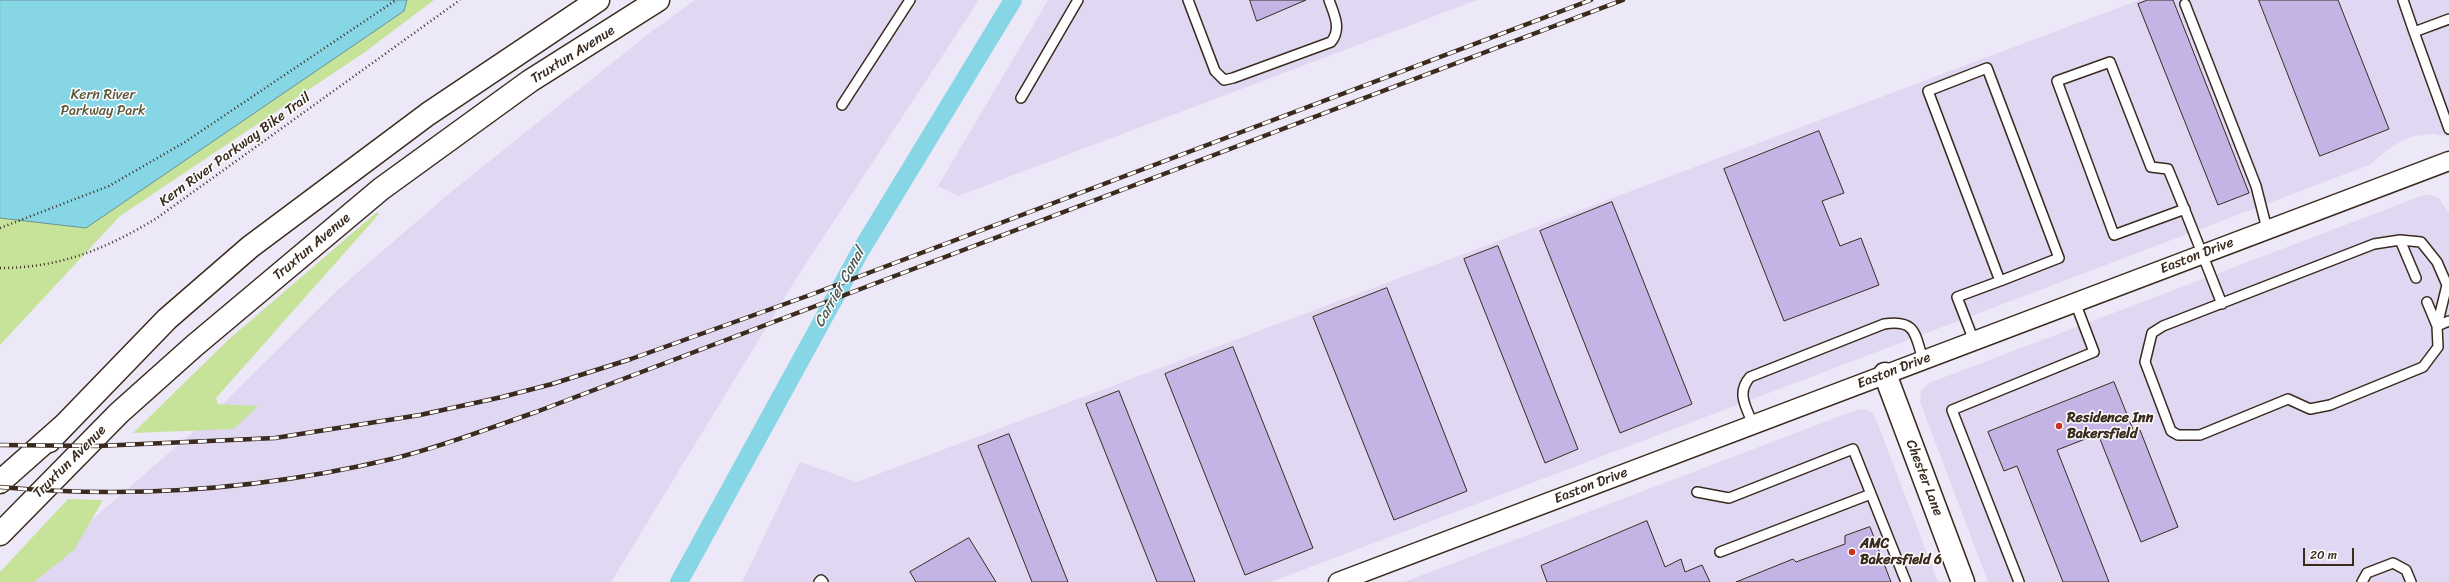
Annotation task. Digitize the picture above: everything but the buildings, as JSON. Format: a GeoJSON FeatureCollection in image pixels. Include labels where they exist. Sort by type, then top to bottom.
{"type":"FeatureCollection","features":[{"type":"Feature","properties":{"kind":"main road","name":"Truxtun Avenue"},"geometry":{"type":"LineString","coordinates":[[0,495],[62,427],[102,388],[167,319],[250,247],[428,114],[598,0]]}},
{"type":"Feature","properties":{"kind":"main road","name":"Truxtun Avenue"},"geometry":{"type":"LineString","coordinates":[[0,534],[119,413],[194,346],[381,189],[530,81],[658,0]]}},
{"type":"Feature","properties":{"kind":"main road","name":"Chester Lane"},"geometry":{"type":"LineString","coordinates":[[1885,374],[1963,582]]}},
{"type":"Feature","properties":{"kind":"main road"},"geometry":{"type":"LineString","coordinates":[[0,482],[62,427]]}},
{"type":"Feature","properties":{"kind":"street","name":"Easton Drive"},"geometry":{"type":"LineString","coordinates":[[1338,582],[2449,160]]}},
{"type":"Feature","properties":{"kind":"lane"},"geometry":{"type":"LineString","coordinates":[[842,105],[910,0]]}},
{"type":"Feature","properties":{"kind":"lane"},"geometry":{"type":"LineString","coordinates":[[1021,98],[1078,0]]}},
{"type":"Feature","properties":{"kind":"lane"},"geometry":{"type":"LineString","coordinates":[[1188,0],[1215,71],[1224,80],[1331,42],[1336,36],[1337,27],[1328,0]]}},
{"type":"Feature","properties":{"kind":"lane"},"geometry":{"type":"LineString","coordinates":[[2403,0],[2449,129]]}},
{"type":"Feature","properties":{"kind":"lane"},"geometry":{"type":"LineString","coordinates":[[2185,4],[2256,186],[2268,229]]}},
{"type":"Feature","properties":{"kind":"lane"},"geometry":{"type":"LineString","coordinates":[[2414,32],[2449,19]]}},
{"type":"Feature","properties":{"kind":"lane"},"geometry":{"type":"LineString","coordinates":[[2185,209],[2114,235],[2057,81],[2110,62],[2151,167],[2168,169],[2185,209],[2222,304]]}},
{"type":"Feature","properties":{"kind":"lane"},"geometry":{"type":"LineString","coordinates":[[1974,340],[1957,297],[2000,281],[2059,258],[1987,68],[1928,91],[2000,281]]}},
{"type":"Feature","properties":{"kind":"lane"},"geometry":{"type":"LineString","coordinates":[[2400,240],[2416,278]]}},
{"type":"Feature","properties":{"kind":"lane"},"geometry":{"type":"LineString","coordinates":[[2400,240],[2421,242],[2437,262],[2447,285],[2437,326],[2438,347],[2423,367],[2330,405],[2310,409],[2288,399],[2200,435],[2178,435],[2171,431],[2145,362],[2152,333],[2163,326],[2374,244],[2400,240]]}},
{"type":"Feature","properties":{"kind":"lane"},"geometry":{"type":"LineString","coordinates":[[2019,582],[1952,410],[2094,352],[2075,302]]}},
{"type":"Feature","properties":{"kind":"lane"},"geometry":{"type":"LineString","coordinates":[[2427,302],[2437,326]]}},
{"type":"Feature","properties":{"kind":"lane"},"geometry":{"type":"LineString","coordinates":[[2437,326],[2449,321]]}},
{"type":"Feature","properties":{"kind":"lane"},"geometry":{"type":"LineString","coordinates":[[1753,424],[1743,397],[1744,384],[1750,377],[1884,324],[1899,322],[1907,324],[1914,332],[1923,360]]}},
{"type":"Feature","properties":{"kind":"lane"},"geometry":{"type":"LineString","coordinates":[[1697,492],[1729,498],[1853,448],[1906,582]]}},
{"type":"Feature","properties":{"kind":"lane"},"geometry":{"type":"LineString","coordinates":[[1720,552],[1871,494]]}},
{"type":"Feature","properties":{"kind":"lane"},"geometry":{"type":"LineString","coordinates":[[2362,582],[2368,572],[2393,563],[2406,570],[2411,582]]}},
{"type":"Feature","properties":{"kind":"lane"},"geometry":{"type":"LineString","coordinates":[[819,582],[822,580],[823,582]]}},
{"type":"Feature","properties":{"kind":"path"},"geometry":{"type":"LineString","coordinates":[[0,228],[109,186],[185,142],[396,0]]}},
{"type":"Feature","properties":{"kind":"path","name":"Kern River Parkway Bike Trail"},"geometry":{"type":"LineString","coordinates":[[0,268],[45,266],[81,256],[120,241],[163,214],[460,0]]}},
{"type":"Feature","properties":{"kind":"shaded area"},"geometry":{"type":"Polygon","coordinates":[[[695,0],[979,0],[796,279],[611,582],[28,582],[65,543],[200,426],[341,287],[446,196],[652,31],[695,0]]]}},
{"type":"Feature","properties":{"kind":"shaded area"},"geometry":{"type":"Polygon","coordinates":[[[1048,0],[1477,0],[958,196],[938,186],[1048,0]]]}},
{"type":"Feature","properties":{"kind":"shaded area"},"geometry":{"type":"Polygon","coordinates":[[[2139,0],[2449,0],[2449,137],[2433,134],[2414,136],[2394,145],[2369,165],[1271,582],[742,582],[800,462],[857,482],[2139,0]]]}},
{"type":"Feature","properties":{"kind":"shaded area"},"geometry":{"type":"Polygon","coordinates":[[[2424,195],[2432,195],[2439,198],[2449,214],[2449,582],[1988,582],[1920,402],[1921,391],[1929,383],[2424,195]]]}},
{"type":"Feature","properties":{"kind":"shaded area"},"geometry":{"type":"Polygon","coordinates":[[[1864,409],[1872,413],[1876,419],[1938,582],[1404,582],[1856,410],[1864,409]]]}},
{"type":"Feature","properties":{"kind":"green space","name":"Kern River Parkway Park"},"geometry":{"type":"Polygon","coordinates":[[[0,0],[434,0],[365,52],[120,216],[0,345],[0,0]]]}},
{"type":"Feature","properties":{"kind":"green space"},"geometry":{"type":"Polygon","coordinates":[[[377,212],[379,214],[216,398],[218,404],[258,406],[234,429],[133,433],[228,340],[377,212]]]}},
{"type":"Feature","properties":{"kind":"green space"},"geometry":{"type":"Polygon","coordinates":[[[68,499],[103,500],[74,550],[34,582],[0,582],[0,572],[68,499]]]}},
{"type":"Feature","properties":{"kind":"water","name":"Kern River Parkway Park"},"geometry":{"type":"Polygon","coordinates":[[[0,0],[407,0],[404,11],[86,228],[0,218],[0,0]]]}},
{"type":"Feature","properties":{"kind":"waterway","name":"Carrier Canal"},"geometry":{"type":"LineString","coordinates":[[679,582],[861,250],[1013,0]]}},
{"type":"Feature","properties":{"kind":"railway"},"geometry":{"type":"LineString","coordinates":[[0,445],[98,446],[275,438],[420,415],[502,397],[552,384],[631,359],[810,295],[1591,0]]}},
{"type":"Feature","properties":{"kind":"railway"},"geometry":{"type":"LineString","coordinates":[[0,487],[99,492],[199,489],[249,484],[347,469],[432,448],[536,412],[1623,0]]}},
{"type":"Feature","properties":{"kind":"place","name":"Residence Inn Bakersfield"},"geometry":{"type":"Point","coordinates":[2059,426]}},
{"type":"Feature","properties":{"kind":"place","name":"AMC Bakersfield 6"},"geometry":{"type":"Point","coordinates":[1852,552]}}]}
